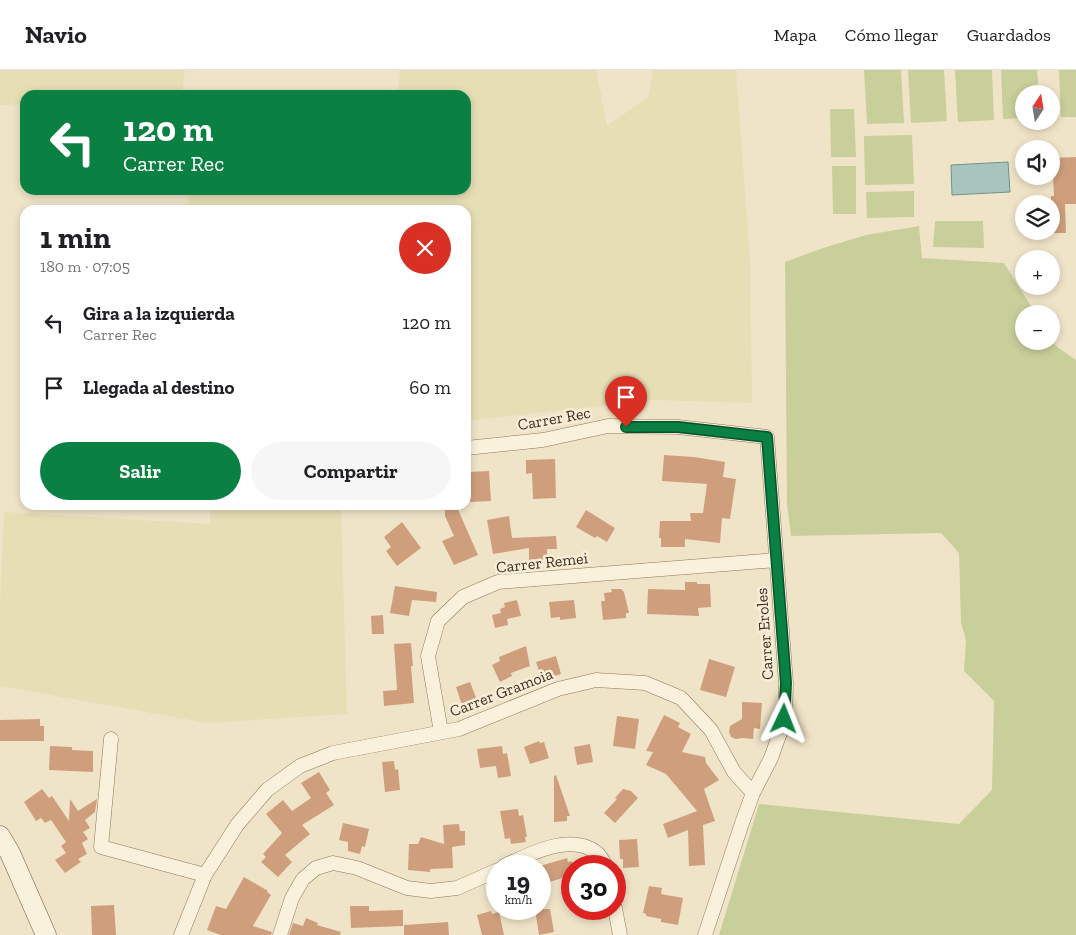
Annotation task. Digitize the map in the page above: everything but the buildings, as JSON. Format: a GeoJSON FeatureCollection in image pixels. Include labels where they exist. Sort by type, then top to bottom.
{"type":"FeatureCollection","features":[{"type":"Feature","properties":{"kind":"street","name":"Carrer Rec"},"geometry":{"type":"LineString","coordinates":[[471,447],[543,440],[608,426],[678,427],[767,437]]}},
{"type":"Feature","properties":{"kind":"street","name":"Carrer Eroles"},"geometry":{"type":"LineString","coordinates":[[705,935],[753,793],[771,758],[784,719],[786,683],[767,437]]}},
{"type":"Feature","properties":{"kind":"street","name":"Carrer Remei"},"geometry":{"type":"LineString","coordinates":[[441,732],[428,656],[438,621],[463,597],[498,582],[776,560]]}},
{"type":"Feature","properties":{"kind":"street","name":"Carrer Gramoia"},"geometry":{"type":"LineString","coordinates":[[181,935],[205,875],[237,825],[267,790],[300,766],[333,753],[460,729],[558,688],[596,680],[645,683],[681,698],[710,730],[734,772],[753,793]]}},
{"type":"Feature","properties":{"kind":"street"},"geometry":{"type":"LineString","coordinates":[[111,739],[101,847],[205,875]]}},
{"type":"Feature","properties":{"kind":"street"},"geometry":{"type":"LineString","coordinates":[[0,836],[10,853],[46,935]]}},
{"type":"Feature","properties":{"kind":"street"},"geometry":{"type":"LineString","coordinates":[[529,855],[558,845],[580,846],[599,855]]}},
{"type":"Feature","properties":{"kind":"street"},"geometry":{"type":"LineString","coordinates":[[280,935],[292,898],[303,879],[316,868],[333,863],[357,868],[407,888],[431,891],[457,888],[486,875]]}},
{"type":"Feature","properties":{"kind":"street"},"geometry":{"type":"LineString","coordinates":[[617,920],[620,935]]}},
{"type":"Feature","properties":{"kind":"shaded area"},"geometry":{"type":"Polygon","coordinates":[[[0,70],[185,70],[183,90],[20,90],[20,104],[0,105],[0,70]]]}},
{"type":"Feature","properties":{"kind":"shaded area"},"geometry":{"type":"Polygon","coordinates":[[[400,70],[596,70],[607,126],[648,97],[653,70],[736,70],[750,259],[752,403],[654,400],[471,420],[471,205],[189,205],[188,195],[471,195],[471,90],[398,90],[400,70]]]}},
{"type":"Feature","properties":{"kind":"shaded area"},"geometry":{"type":"Polygon","coordinates":[[[210,510],[341,510],[347,714],[208,723],[0,686],[0,604],[4,512],[210,524],[210,510]]]}},
{"type":"Feature","properties":{"kind":"green space"},"geometry":{"type":"Polygon","coordinates":[[[864,70],[901,70],[904,123],[867,124],[864,70]]]}},
{"type":"Feature","properties":{"kind":"green space"},"geometry":{"type":"Polygon","coordinates":[[[908,70],[944,70],[947,121],[911,123],[908,70]]]}},
{"type":"Feature","properties":{"kind":"green space"},"geometry":{"type":"Polygon","coordinates":[[[955,70],[992,70],[994,120],[958,122],[955,70]]]}},
{"type":"Feature","properties":{"kind":"green space"},"geometry":{"type":"Polygon","coordinates":[[[1001,70],[1037,70],[1038,85],[1015,85],[1015,118],[1003,119],[1001,70]]]}},
{"type":"Feature","properties":{"kind":"green space"},"geometry":{"type":"Polygon","coordinates":[[[1059,70],[1076,70],[1076,117],[1061,117],[1059,70]]]}},
{"type":"Feature","properties":{"kind":"green space"},"geometry":{"type":"Polygon","coordinates":[[[830,109],[854,109],[856,157],[831,157],[830,109]]]}},
{"type":"Feature","properties":{"kind":"green space"},"geometry":{"type":"Polygon","coordinates":[[[912,135],[914,184],[865,185],[864,136],[912,135]]]}},
{"type":"Feature","properties":{"kind":"green space"},"geometry":{"type":"Polygon","coordinates":[[[832,166],[856,166],[856,214],[833,214],[832,166]]]}},
{"type":"Feature","properties":{"kind":"green space"},"geometry":{"type":"Polygon","coordinates":[[[914,191],[914,217],[867,218],[866,192],[914,191]]]}},
{"type":"Feature","properties":{"kind":"green space"},"geometry":{"type":"Polygon","coordinates":[[[935,221],[983,221],[984,248],[933,247],[935,221]]]}},
{"type":"Feature","properties":{"kind":"green space"},"geometry":{"type":"Polygon","coordinates":[[[919,226],[922,258],[1004,263],[1015,281],[1015,295],[1024,295],[1030,305],[1015,305],[1015,350],[1060,349],[1076,360],[1076,935],[719,935],[759,804],[959,824],[992,790],[994,701],[964,671],[966,640],[961,623],[959,553],[941,533],[791,536],[787,504],[785,262],[866,235],[919,226]]]}},
{"type":"Feature","properties":{"kind":"water"},"geometry":{"type":"Polygon","coordinates":[[[1008,162],[1010,192],[952,195],[951,165],[1008,162]]]}},
{"type":"Feature","properties":{"kind":"route"},"geometry":{"type":"LineString","coordinates":[[626,427],[678,427],[767,437],[786,683],[784,719]]}}]}
